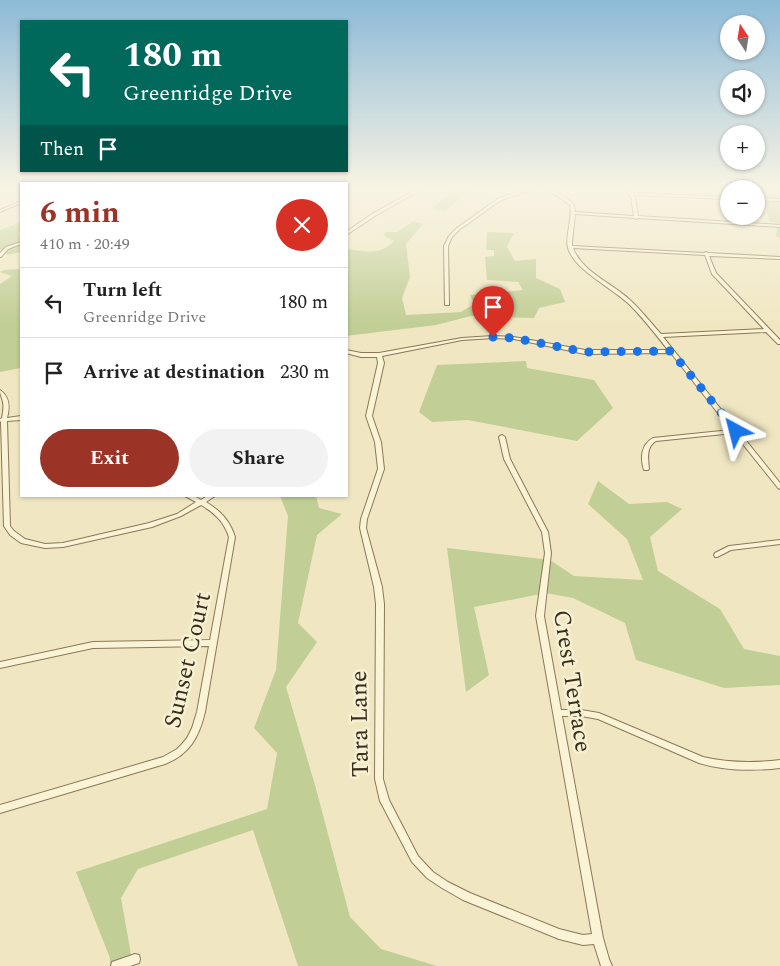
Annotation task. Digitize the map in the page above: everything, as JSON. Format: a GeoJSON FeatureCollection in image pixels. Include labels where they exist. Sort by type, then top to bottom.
{"type":"FeatureCollection","features":[{"type":"Feature","properties":{"kind":"street"},"geometry":{"type":"LineString","coordinates":[[446,304],[446,246],[454,233]]}},
{"type":"Feature","properties":{"kind":"street"},"geometry":{"type":"LineString","coordinates":[[572,233],[570,247],[579,261],[632,304],[780,487]]}},
{"type":"Feature","properties":{"kind":"street"},"geometry":{"type":"LineString","coordinates":[[0,256],[7,248],[20,243]]}},
{"type":"Feature","properties":{"kind":"street"},"geometry":{"type":"LineString","coordinates":[[570,247],[780,258]]}},
{"type":"Feature","properties":{"kind":"street"},"geometry":{"type":"LineString","coordinates":[[706,254],[714,273],[780,343]]}},
{"type":"Feature","properties":{"kind":"street"},"geometry":{"type":"LineString","coordinates":[[659,336],[768,330]]}},
{"type":"Feature","properties":{"kind":"street"},"geometry":{"type":"LineString","coordinates":[[348,351],[361,355],[379,355],[462,339],[493,337],[514,338],[585,352],[671,351]]}},
{"type":"Feature","properties":{"kind":"street","name":"Tara Lane"},"geometry":{"type":"LineString","coordinates":[[379,355],[381,363],[369,416],[378,442],[381,469],[364,519],[363,528],[378,587],[380,604],[379,779],[385,801],[415,859],[430,874],[445,885],[467,897],[558,934],[583,940],[598,938]]}},
{"type":"Feature","properties":{"kind":"street"},"geometry":{"type":"LineString","coordinates":[[0,392],[4,396],[6,406],[2,420],[7,526],[12,534],[22,542],[45,546],[63,545],[133,530],[179,515],[210,497]]}},
{"type":"Feature","properties":{"kind":"street"},"geometry":{"type":"LineString","coordinates":[[2,420],[20,418]]}},
{"type":"Feature","properties":{"kind":"street"},"geometry":{"type":"LineString","coordinates":[[646,469],[645,448],[647,444],[655,439],[736,431]]}},
{"type":"Feature","properties":{"kind":"street","name":"Crest Terrace"},"geometry":{"type":"LineString","coordinates":[[502,437],[507,459],[545,532],[548,553],[540,616],[598,938]]}},
{"type":"Feature","properties":{"kind":"street","name":"Sunset Court"},"geometry":{"type":"LineString","coordinates":[[0,809],[166,760],[182,750],[196,731],[232,537],[225,520],[202,502],[190,497]]}},
{"type":"Feature","properties":{"kind":"street"},"geometry":{"type":"LineString","coordinates":[[717,555],[729,548],[780,542]]}},
{"type":"Feature","properties":{"kind":"street"},"geometry":{"type":"LineString","coordinates":[[0,665],[93,645],[213,643]]}},
{"type":"Feature","properties":{"kind":"street"},"geometry":{"type":"LineString","coordinates":[[557,713],[581,713],[599,716],[702,760],[715,763],[747,767],[780,764]]}},
{"type":"Feature","properties":{"kind":"street"},"geometry":{"type":"LineString","coordinates":[[598,938],[607,966]]}},
{"type":"Feature","properties":{"kind":"street"},"geometry":{"type":"LineString","coordinates":[[116,966],[135,960]]}},
{"type":"Feature","properties":{"kind":"green space"},"geometry":{"type":"Polygon","coordinates":[[[0,233],[18,233],[20,252],[7,255],[5,249],[0,250],[0,233]]]}},
{"type":"Feature","properties":{"kind":"green space"},"geometry":{"type":"Polygon","coordinates":[[[385,233],[415,233],[406,244],[410,277],[402,298],[406,315],[461,312],[474,304],[470,295],[523,290],[518,282],[487,280],[485,257],[494,256],[494,250],[486,250],[487,233],[514,233],[507,247],[515,261],[536,259],[536,278],[560,289],[565,302],[539,308],[534,318],[471,316],[436,325],[348,336],[348,249],[378,251],[384,249],[394,241],[383,235],[385,233]]]}},
{"type":"Feature","properties":{"kind":"green space"},"geometry":{"type":"Polygon","coordinates":[[[20,269],[20,368],[0,372],[0,284],[12,276],[0,272],[20,269]]]}},
{"type":"Feature","properties":{"kind":"green space"},"geometry":{"type":"Polygon","coordinates":[[[526,361],[527,368],[594,380],[613,408],[577,441],[468,420],[432,422],[419,412],[437,365],[526,361]]]}},
{"type":"Feature","properties":{"kind":"green space"},"geometry":{"type":"Polygon","coordinates":[[[598,481],[629,504],[667,502],[682,509],[650,537],[658,571],[720,609],[744,649],[780,656],[780,685],[724,688],[636,660],[625,623],[573,598],[546,593],[474,607],[489,675],[466,692],[447,548],[550,560],[574,576],[643,580],[627,539],[588,504],[598,481]]]}},
{"type":"Feature","properties":{"kind":"green space"},"geometry":{"type":"Polygon","coordinates":[[[280,497],[316,497],[319,508],[342,514],[317,535],[298,623],[317,642],[286,687],[315,785],[350,917],[381,949],[437,966],[298,966],[253,830],[138,869],[121,898],[133,966],[110,966],[110,958],[76,872],[267,809],[277,753],[254,728],[276,670],[288,516],[280,497]]]}},
{"type":"Feature","properties":{"kind":"route"},"geometry":{"type":"LineString","coordinates":[[493,337],[514,338],[585,352],[671,351],[736,431]]}}]}
